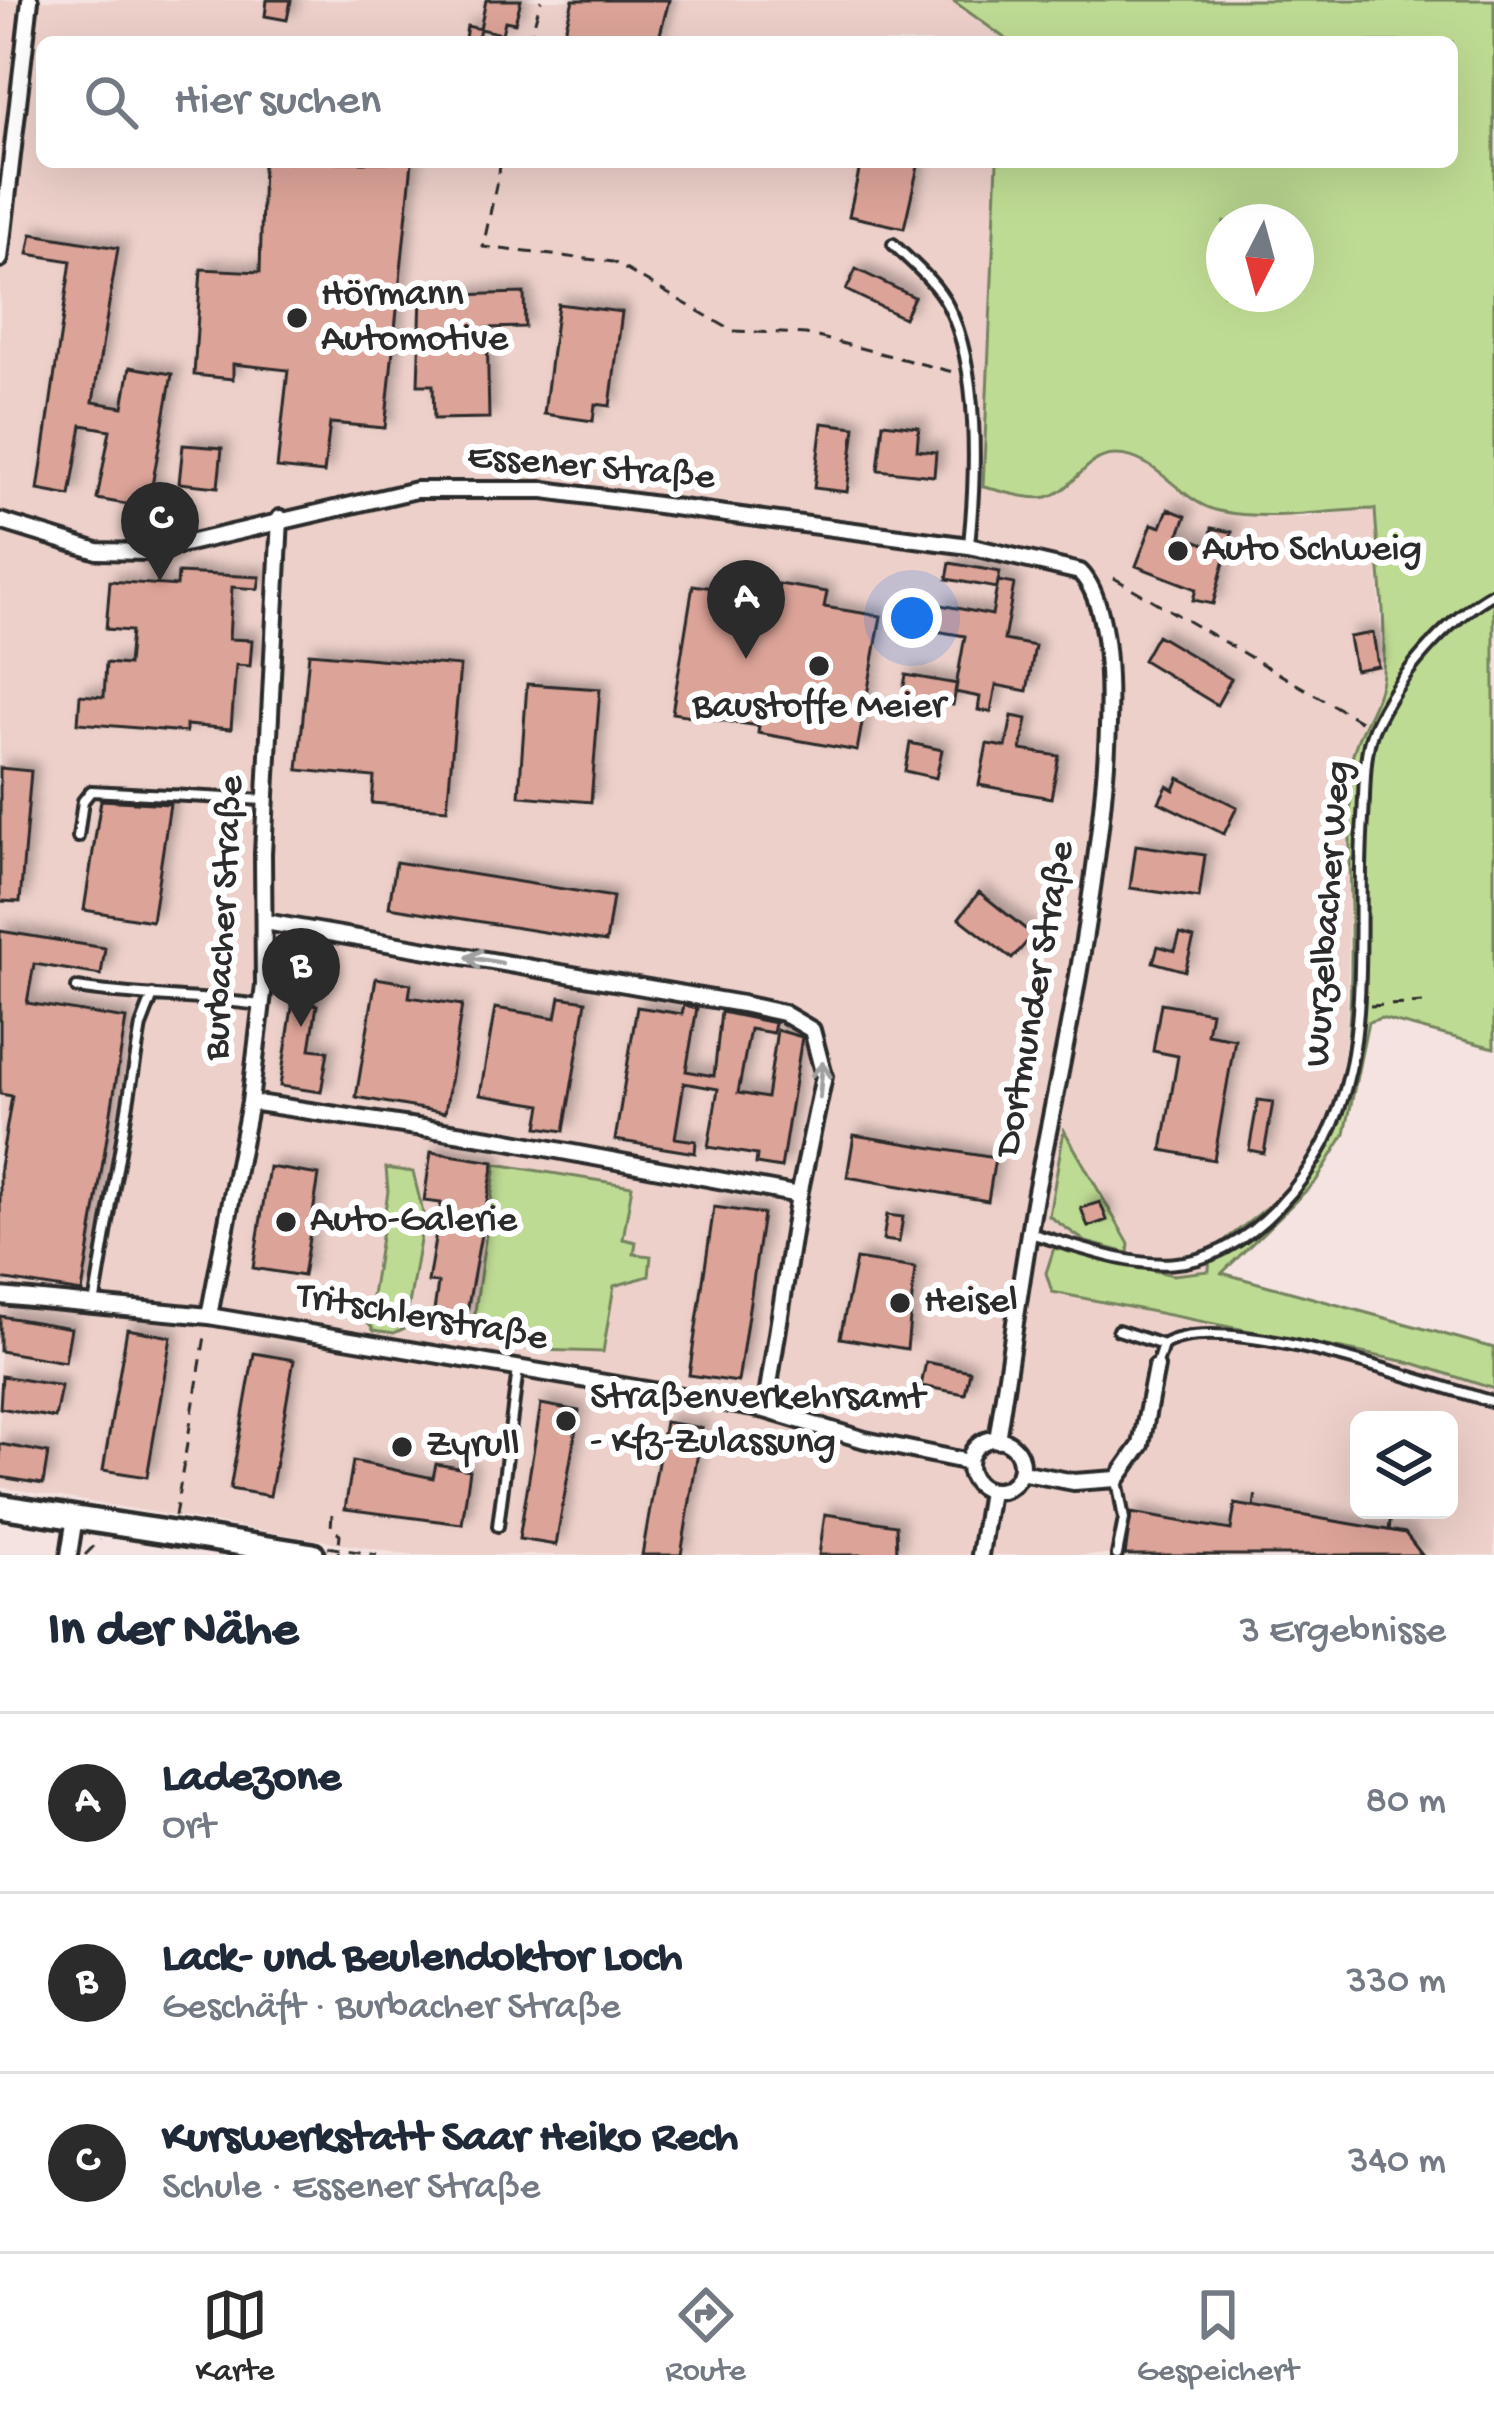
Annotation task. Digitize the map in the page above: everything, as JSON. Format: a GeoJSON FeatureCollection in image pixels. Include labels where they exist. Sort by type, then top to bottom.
{"type":"FeatureCollection","features":[{"type":"Feature","properties":{"kind":"main road"},"geometry":{"type":"LineString","coordinates":[[0,1506],[313,1555]]}},
{"type":"Feature","properties":{"kind":"street"},"geometry":{"type":"LineString","coordinates":[[0,259],[30,0]]}},
{"type":"Feature","properties":{"kind":"street","name":"Essener Straße"},"geometry":{"type":"LineString","coordinates":[[0,521],[67,544],[125,553],[174,547],[280,518],[416,490],[544,490],[969,546],[1080,572]]}},
{"type":"Feature","properties":{"kind":"street","name":"Burbacher Straße"},"geometry":{"type":"LineString","coordinates":[[208,1316],[250,1102],[261,1006],[265,800],[280,518]]}},
{"type":"Feature","properties":{"kind":"street","name":"Dortmunder Straße"},"geometry":{"type":"LineString","coordinates":[[997,1440],[1105,807],[1108,723],[1102,632],[1095,594],[1080,572]]}},
{"type":"Feature","properties":{"kind":"street"},"geometry":{"type":"LineString","coordinates":[[265,922],[783,1013],[812,1030],[824,1076],[799,1195],[765,1410]]}},
{"type":"Feature","properties":{"kind":"street"},"geometry":{"type":"LineString","coordinates":[[250,1102],[503,1141],[799,1195]]}},
{"type":"Feature","properties":{"kind":"street","name":"Tritschlerstraße"},"geometry":{"type":"LineString","coordinates":[[0,1296],[208,1316],[765,1410],[921,1455],[969,1462]]}},
{"type":"Feature","properties":{"kind":"street"},"geometry":{"type":"LineString","coordinates":[[1020,1472],[1074,1483],[1117,1479],[1142,1445],[1156,1367]]}},
{"type":"Feature","properties":{"kind":"street"},"geometry":{"type":"LineString","coordinates":[[997,1440],[1013,1447],[1020,1472],[1005,1489],[990,1491],[971,1477],[969,1462],[976,1448],[997,1440]]}},
{"type":"Feature","properties":{"kind":"street"},"geometry":{"type":"LineString","coordinates":[[980,1555],[990,1491]]}},
{"type":"Feature","properties":{"kind":"street"},"geometry":{"type":"LineString","coordinates":[[69,1555],[75,1517]]}},
{"type":"Feature","properties":{"kind":"lane"},"geometry":{"type":"LineString","coordinates":[[893,244],[949,307],[966,375],[975,478],[969,546]]}},
{"type":"Feature","properties":{"kind":"lane","name":"Wurzelbacher Weg"},"geometry":{"type":"LineString","coordinates":[[1029,1233],[1174,1267],[1228,1250],[1309,1174],[1334,1132],[1349,1093],[1357,1007],[1358,884],[1373,729],[1441,636],[1494,593]]}},
{"type":"Feature","properties":{"kind":"lane"},"geometry":{"type":"LineString","coordinates":[[78,837],[83,800],[91,791],[265,800]]}},
{"type":"Feature","properties":{"kind":"lane"},"geometry":{"type":"LineString","coordinates":[[77,988],[132,997],[261,1006]]}},
{"type":"Feature","properties":{"kind":"lane"},"geometry":{"type":"LineString","coordinates":[[94,1306],[141,1026],[153,995]]}},
{"type":"Feature","properties":{"kind":"lane"},"geometry":{"type":"LineString","coordinates":[[1118,1330],[1162,1345]]}},
{"type":"Feature","properties":{"kind":"lane"},"geometry":{"type":"LineString","coordinates":[[1156,1367],[1162,1345],[1179,1335],[1224,1334],[1360,1364],[1494,1402]]}},
{"type":"Feature","properties":{"kind":"lane"},"geometry":{"type":"LineString","coordinates":[[498,1526],[518,1369]]}},
{"type":"Feature","properties":{"kind":"lane"},"geometry":{"type":"LineString","coordinates":[[1117,1479],[1124,1519],[1118,1555]]}},
{"type":"Feature","properties":{"kind":"path"},"geometry":{"type":"LineString","coordinates":[[532,36],[541,0]]}},
{"type":"Feature","properties":{"kind":"path"},"geometry":{"type":"LineString","coordinates":[[500,168],[483,247],[614,262],[733,331],[806,334],[966,375]]}},
{"type":"Feature","properties":{"kind":"path"},"geometry":{"type":"LineString","coordinates":[[1114,578],[1373,729]]}},
{"type":"Feature","properties":{"kind":"path"},"geometry":{"type":"LineString","coordinates":[[1357,1007],[1424,1003]]}},
{"type":"Feature","properties":{"kind":"path"},"geometry":{"type":"LineString","coordinates":[[172,1533],[208,1316]]}},
{"type":"Feature","properties":{"kind":"path"},"geometry":{"type":"LineString","coordinates":[[1254,1507],[1256,1492]]}},
{"type":"Feature","properties":{"kind":"path"},"geometry":{"type":"LineString","coordinates":[[332,1514],[331,1528],[340,1534],[338,1555]]}},
{"type":"Feature","properties":{"kind":"path"},"geometry":{"type":"LineString","coordinates":[[1389,1530],[1390,1519]]}},
{"type":"Feature","properties":{"kind":"shaded area"},"geometry":{"type":"Polygon","coordinates":[[[0,0],[952,0],[1002,36],[36,36],[36,168],[997,168],[983,487],[1074,481],[1089,462],[1115,455],[1143,460],[1164,478],[1300,518],[1375,508],[1383,677],[1351,760],[1347,1019],[1341,1093],[1329,1129],[1307,1167],[1265,1211],[1211,1251],[1209,1271],[1173,1275],[1123,1266],[1052,1292],[1413,1363],[1494,1389],[1494,1555],[410,1555],[0,1487],[0,0]]]}},
{"type":"Feature","properties":{"kind":"green space"},"geometry":{"type":"Polygon","coordinates":[[[952,0],[1494,0],[1494,1048],[1381,1018],[1368,1022],[1345,1134],[1316,1181],[1222,1273],[1494,1348],[1494,1389],[1413,1363],[1052,1292],[1046,1273],[1054,1248],[1173,1275],[1209,1271],[1210,1251],[1293,1182],[1329,1129],[1340,1094],[1350,1004],[1351,767],[1381,684],[1383,611],[1375,509],[1278,515],[1219,511],[1192,499],[1143,462],[1115,455],[1095,461],[1057,493],[1024,496],[983,487],[997,168],[1458,168],[1458,36],[1002,36],[952,0]]]}},
{"type":"Feature","properties":{"kind":"green space"},"geometry":{"type":"Polygon","coordinates":[[[1064,1130],[1129,1244],[1128,1253],[1086,1242],[1049,1216],[1064,1130]]]}},
{"type":"Feature","properties":{"kind":"green space"},"geometry":{"type":"Polygon","coordinates":[[[496,1164],[632,1186],[623,1239],[636,1242],[634,1254],[651,1256],[649,1276],[614,1286],[603,1352],[537,1350],[471,1339],[496,1164]]]}},
{"type":"Feature","properties":{"kind":"green space"},"geometry":{"type":"Polygon","coordinates":[[[386,1168],[413,1172],[424,1217],[405,1328],[394,1333],[374,1330],[368,1322],[388,1191],[386,1168]]]}},
{"type":"Feature","properties":{"kind":"building"},"geometry":{"type":"Polygon","coordinates":[[[267,0],[291,0],[287,20],[265,16],[267,0]]]}},
{"type":"Feature","properties":{"kind":"building"},"geometry":{"type":"Polygon","coordinates":[[[486,0],[521,0],[515,23],[505,21],[502,34],[480,29],[486,0]]]}},
{"type":"Feature","properties":{"kind":"building"},"geometry":{"type":"Polygon","coordinates":[[[573,0],[669,0],[660,36],[577,36],[565,30],[573,0]]]}},
{"type":"Feature","properties":{"kind":"building"},"geometry":{"type":"Polygon","coordinates":[[[467,26],[480,29],[478,36],[465,36],[467,26]]]}},
{"type":"Feature","properties":{"kind":"building","name":"Hörmann Automotive"},"geometry":{"type":"Polygon","coordinates":[[[263,168],[411,168],[385,428],[330,423],[324,473],[277,468],[288,370],[233,364],[233,379],[194,375],[201,269],[260,272],[263,168]]]}},
{"type":"Feature","properties":{"kind":"building"},"geometry":{"type":"Polygon","coordinates":[[[860,168],[918,168],[904,228],[849,216],[860,168]]]}},
{"type":"Feature","properties":{"kind":"building"},"geometry":{"type":"Polygon","coordinates":[[[32,234],[118,248],[93,402],[123,407],[130,367],[172,374],[148,508],[97,499],[110,430],[82,425],[70,496],[38,490],[71,261],[28,254],[32,234]]]}},
{"type":"Feature","properties":{"kind":"building"},"geometry":{"type":"Polygon","coordinates":[[[856,269],[914,297],[904,318],[846,290],[856,269]]]}},
{"type":"Feature","properties":{"kind":"building"},"geometry":{"type":"Polygon","coordinates":[[[524,293],[525,327],[487,328],[489,418],[434,419],[433,385],[418,385],[421,296],[524,293]]]}},
{"type":"Feature","properties":{"kind":"building"},"geometry":{"type":"Polygon","coordinates":[[[558,304],[622,312],[610,406],[595,404],[593,421],[544,414],[558,304]]]}},
{"type":"Feature","properties":{"kind":"building"},"geometry":{"type":"Polygon","coordinates":[[[822,423],[855,427],[847,492],[814,488],[822,423]]]}},
{"type":"Feature","properties":{"kind":"building"},"geometry":{"type":"Polygon","coordinates":[[[883,423],[919,427],[917,450],[936,452],[934,476],[878,470],[883,423]]]}},
{"type":"Feature","properties":{"kind":"building"},"geometry":{"type":"Polygon","coordinates":[[[183,445],[222,448],[218,487],[179,483],[183,445]]]}},
{"type":"Feature","properties":{"kind":"building"},"geometry":{"type":"Polygon","coordinates":[[[1168,509],[1186,516],[1179,534],[1209,546],[1212,528],[1232,532],[1213,604],[1193,600],[1196,589],[1136,566],[1152,524],[1161,527],[1168,509]]]}},
{"type":"Feature","properties":{"kind":"building"},"geometry":{"type":"Polygon","coordinates":[[[950,563],[1000,572],[997,588],[947,579],[950,563]]]}},
{"type":"Feature","properties":{"kind":"building"},"geometry":{"type":"Polygon","coordinates":[[[178,573],[260,577],[258,589],[232,587],[229,639],[252,640],[250,666],[236,665],[231,729],[186,725],[186,732],[78,723],[80,695],[104,697],[106,663],[128,665],[131,631],[106,629],[110,581],[177,586],[178,573]]]}},
{"type":"Feature","properties":{"kind":"building"},"geometry":{"type":"Polygon","coordinates":[[[998,581],[1014,584],[1004,640],[1035,646],[1027,691],[996,685],[991,712],[978,710],[980,697],[955,692],[965,636],[936,631],[941,605],[992,615],[998,581]]]}},
{"type":"Feature","properties":{"kind":"building"},"geometry":{"type":"Polygon","coordinates":[[[779,584],[827,592],[824,607],[881,616],[857,751],[758,733],[759,726],[672,713],[693,585],[777,598],[779,584]]]}},
{"type":"Feature","properties":{"kind":"building"},"geometry":{"type":"Polygon","coordinates":[[[1373,633],[1378,666],[1355,670],[1349,637],[1373,633]]]}},
{"type":"Feature","properties":{"kind":"building"},"geometry":{"type":"Polygon","coordinates":[[[1157,635],[1231,679],[1217,705],[1143,660],[1157,635]]]}},
{"type":"Feature","properties":{"kind":"building"},"geometry":{"type":"Polygon","coordinates":[[[309,653],[460,666],[447,809],[372,803],[374,777],[298,770],[309,653]]]}},
{"type":"Feature","properties":{"kind":"building"},"geometry":{"type":"Polygon","coordinates":[[[906,675],[957,684],[953,705],[902,696],[906,675]]]}},
{"type":"Feature","properties":{"kind":"building"},"geometry":{"type":"Polygon","coordinates":[[[527,684],[600,689],[591,802],[519,796],[527,684]]]}},
{"type":"Feature","properties":{"kind":"building"},"geometry":{"type":"Polygon","coordinates":[[[1012,716],[1027,719],[1021,750],[1059,756],[1051,798],[979,785],[987,744],[1006,747],[1012,716]]]}},
{"type":"Feature","properties":{"kind":"building"},"geometry":{"type":"Polygon","coordinates":[[[910,743],[942,750],[936,778],[905,771],[910,743]]]}},
{"type":"Feature","properties":{"kind":"building"},"geometry":{"type":"Polygon","coordinates":[[[0,768],[31,771],[20,902],[0,901],[0,768]]]}},
{"type":"Feature","properties":{"kind":"building"},"geometry":{"type":"Polygon","coordinates":[[[1179,778],[1237,807],[1224,834],[1159,802],[1167,786],[1174,790],[1179,778]]]}},
{"type":"Feature","properties":{"kind":"building"},"geometry":{"type":"Polygon","coordinates":[[[101,800],[170,804],[152,921],[84,910],[101,800]]]}},
{"type":"Feature","properties":{"kind":"building"},"geometry":{"type":"Polygon","coordinates":[[[1136,845],[1205,855],[1199,898],[1130,888],[1136,845]]]}},
{"type":"Feature","properties":{"kind":"building"},"geometry":{"type":"Polygon","coordinates":[[[396,862],[613,897],[606,942],[389,907],[396,862]]]}},
{"type":"Feature","properties":{"kind":"building"},"geometry":{"type":"Polygon","coordinates":[[[979,892],[1033,935],[1012,959],[959,918],[979,892]]]}},
{"type":"Feature","properties":{"kind":"building"},"geometry":{"type":"Polygon","coordinates":[[[0,931],[105,948],[101,975],[34,964],[27,1003],[126,1019],[82,1292],[0,1279],[0,1167],[12,1096],[0,1094],[0,931]]]}},
{"type":"Feature","properties":{"kind":"building"},"geometry":{"type":"Polygon","coordinates":[[[1180,934],[1194,938],[1185,971],[1153,962],[1158,946],[1175,951],[1180,934]]]}},
{"type":"Feature","properties":{"kind":"building"},"geometry":{"type":"Polygon","coordinates":[[[376,978],[411,984],[409,997],[462,1005],[445,1113],[356,1097],[376,978]]]}},
{"type":"Feature","properties":{"kind":"building"},"geometry":{"type":"Polygon","coordinates":[[[560,997],[586,1001],[564,1131],[538,1127],[542,1105],[480,1095],[495,1008],[556,1018],[560,997]]]}},
{"type":"Feature","properties":{"kind":"building"},"geometry":{"type":"Polygon","coordinates":[[[293,1001],[317,1005],[310,1049],[328,1051],[321,1092],[280,1086],[293,1001]]]}},
{"type":"Feature","properties":{"kind":"building"},"geometry":{"type":"Polygon","coordinates":[[[1161,1003],[1211,1012],[1207,1034],[1235,1039],[1214,1160],[1162,1150],[1178,1056],[1153,1051],[1161,1003]]]}},
{"type":"Feature","properties":{"kind":"building"},"geometry":{"type":"Polygon","coordinates":[[[684,1005],[697,1008],[686,1071],[714,1076],[721,1012],[775,1023],[773,1033],[750,1029],[738,1093],[767,1098],[777,1030],[802,1037],[781,1168],[756,1164],[757,1155],[708,1147],[718,1089],[684,1083],[675,1138],[696,1141],[695,1153],[615,1140],[637,1007],[682,1014],[684,1005]]]}},
{"type":"Feature","properties":{"kind":"building"},"geometry":{"type":"Polygon","coordinates":[[[1258,1100],[1273,1102],[1264,1153],[1249,1150],[1258,1100]]]}},
{"type":"Feature","properties":{"kind":"building"},"geometry":{"type":"Polygon","coordinates":[[[854,1135],[995,1158],[988,1201],[847,1177],[854,1135]]]}},
{"type":"Feature","properties":{"kind":"building"},"geometry":{"type":"Polygon","coordinates":[[[431,1152],[494,1162],[465,1323],[433,1318],[438,1283],[428,1282],[441,1203],[424,1201],[431,1152]]]}},
{"type":"Feature","properties":{"kind":"building","name":"Auto-Galerie"},"geometry":{"type":"Polygon","coordinates":[[[269,1167],[319,1175],[303,1276],[253,1268],[269,1167]]]}},
{"type":"Feature","properties":{"kind":"building"},"geometry":{"type":"Polygon","coordinates":[[[1100,1202],[1107,1220],[1088,1227],[1081,1208],[1100,1202]]]}},
{"type":"Feature","properties":{"kind":"building"},"geometry":{"type":"Polygon","coordinates":[[[714,1207],[763,1214],[738,1382],[689,1375],[714,1207]]]}},
{"type":"Feature","properties":{"kind":"building"},"geometry":{"type":"Polygon","coordinates":[[[887,1215],[903,1217],[899,1242],[883,1240],[887,1215]]]}},
{"type":"Feature","properties":{"kind":"building"},"geometry":{"type":"Polygon","coordinates":[[[856,1259],[915,1268],[907,1349],[840,1338],[856,1259]]]}},
{"type":"Feature","properties":{"kind":"building"},"geometry":{"type":"Polygon","coordinates":[[[0,1316],[71,1328],[65,1362],[0,1351],[0,1316]]]}},
{"type":"Feature","properties":{"kind":"building"},"geometry":{"type":"Polygon","coordinates":[[[127,1329],[171,1337],[147,1477],[103,1470],[127,1329]]]}},
{"type":"Feature","properties":{"kind":"building"},"geometry":{"type":"Polygon","coordinates":[[[254,1353],[294,1360],[270,1496],[230,1489],[254,1353]]]}},
{"type":"Feature","properties":{"kind":"building"},"geometry":{"type":"Polygon","coordinates":[[[926,1362],[970,1371],[965,1394],[921,1386],[926,1362]]]}},
{"type":"Feature","properties":{"kind":"building"},"geometry":{"type":"Polygon","coordinates":[[[2,1376],[61,1386],[55,1418],[0,1408],[2,1376]]]}},
{"type":"Feature","properties":{"kind":"building"},"geometry":{"type":"Polygon","coordinates":[[[541,1404],[579,1411],[556,1545],[519,1539],[541,1404]]]}},
{"type":"Feature","properties":{"kind":"building"},"geometry":{"type":"Polygon","coordinates":[[[665,1422],[702,1428],[681,1555],[642,1555],[665,1422]]]}},
{"type":"Feature","properties":{"kind":"building"},"geometry":{"type":"Polygon","coordinates":[[[0,1444],[48,1453],[43,1484],[0,1477],[0,1444]]]}},
{"type":"Feature","properties":{"kind":"building"},"geometry":{"type":"Polygon","coordinates":[[[353,1461],[433,1478],[436,1464],[470,1470],[462,1524],[345,1509],[353,1461]]]}},
{"type":"Feature","properties":{"kind":"building"},"geometry":{"type":"Polygon","coordinates":[[[1235,1504],[1405,1533],[1422,1555],[1125,1555],[1131,1513],[1231,1530],[1235,1504]]]}},
{"type":"Feature","properties":{"kind":"building"},"geometry":{"type":"Polygon","coordinates":[[[825,1514],[896,1525],[897,1555],[819,1555],[825,1514]]]}},
{"type":"Feature","properties":{"kind":"place","name":"Hörmann Automotive"},"geometry":{"type":"Point","coordinates":[297,318]}},
{"type":"Feature","properties":{"kind":"place","name":"Auto Schweig"},"geometry":{"type":"Point","coordinates":[1178,551]}},
{"type":"Feature","properties":{"kind":"place","name":"Kurswerkstatt Saar Heiko Rech"},"geometry":{"type":"Point","coordinates":[160,581]}},
{"type":"Feature","properties":{"kind":"place","name":"Ladezone"},"geometry":{"type":"Point","coordinates":[746,659]}},
{"type":"Feature","properties":{"kind":"place","name":"Baustoffe Meier"},"geometry":{"type":"Point","coordinates":[819,666]}},
{"type":"Feature","properties":{"kind":"place","name":"Lack- und Beulendoktor Loch"},"geometry":{"type":"Point","coordinates":[301,1027]}},
{"type":"Feature","properties":{"kind":"place","name":"Auto-Galerie"},"geometry":{"type":"Point","coordinates":[286,1222]}},
{"type":"Feature","properties":{"kind":"place","name":"Heisel"},"geometry":{"type":"Point","coordinates":[900,1303]}},
{"type":"Feature","properties":{"kind":"place","name":"Straßenverkehrsamt - Kfz-Zulassung"},"geometry":{"type":"Point","coordinates":[566,1421]}},
{"type":"Feature","properties":{"kind":"place","name":"Zyrull"},"geometry":{"type":"Point","coordinates":[402,1447]}}]}
